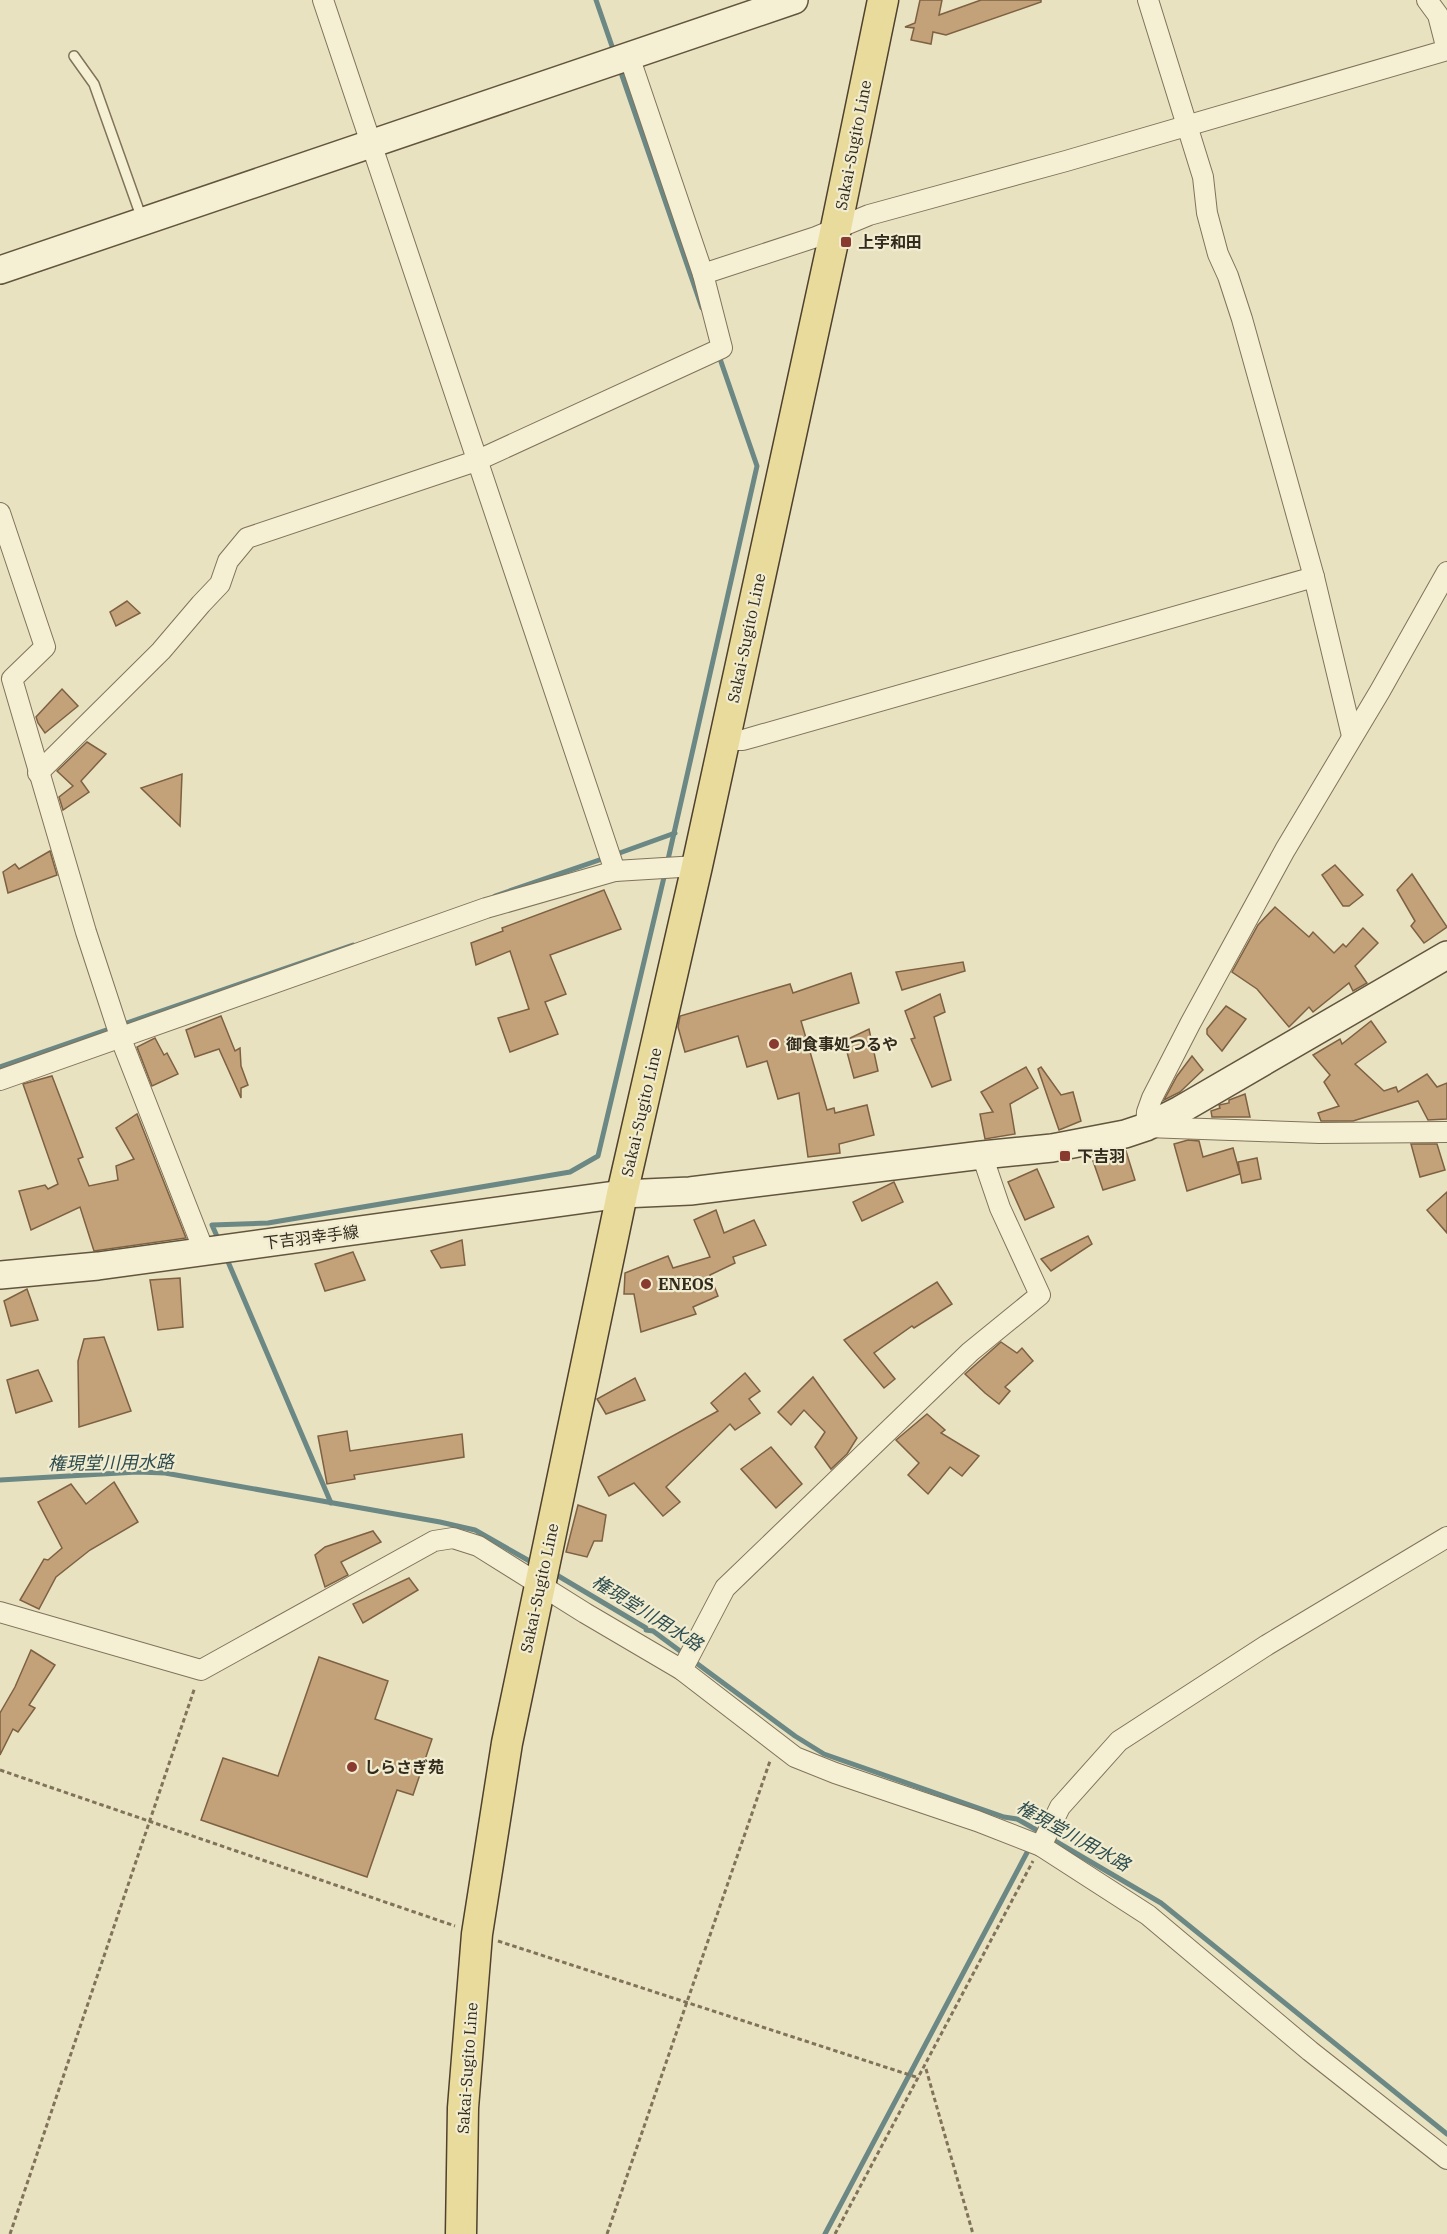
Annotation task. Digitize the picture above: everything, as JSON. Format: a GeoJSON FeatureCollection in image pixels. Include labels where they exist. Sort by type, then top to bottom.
{"type":"FeatureCollection","features":[{"type":"Feature","properties":{"kind":"main road","name":"Sakai-Sugito Line"},"geometry":{"type":"LineString","coordinates":[[460,2234],[463,2108],[477,1934],[507,1743],[622,1194],[697,866],[836,228],[883,0]]}},
{"type":"Feature","properties":{"kind":"street"},"geometry":{"type":"LineString","coordinates":[[323,0],[615,871]]}},
{"type":"Feature","properties":{"kind":"street"},"geometry":{"type":"LineString","coordinates":[[0,270],[794,0]]}},
{"type":"Feature","properties":{"kind":"street"},"geometry":{"type":"LineString","coordinates":[[1148,0],[1203,177],[1207,213],[1215,244],[1242,319],[1314,577],[1352,736]]}},
{"type":"Feature","properties":{"kind":"street"},"geometry":{"type":"LineString","coordinates":[[703,274],[816,237],[869,215],[1447,50],[1438,15],[1427,0]]}},
{"type":"Feature","properties":{"kind":"street"},"geometry":{"type":"LineString","coordinates":[[38,773],[161,651],[220,584],[228,561],[247,538],[476,460],[722,348],[703,274],[629,56]]}},
{"type":"Feature","properties":{"kind":"street"},"geometry":{"type":"LineString","coordinates":[[0,513],[45,647],[12,679],[38,773],[121,1039],[204,1251]]}},
{"type":"Feature","properties":{"kind":"street"},"geometry":{"type":"LineString","coordinates":[[1447,572],[1285,850],[1190,1024],[1152,1098],[1147,1112],[1146,1127],[1318,1133],[1447,1132]]}},
{"type":"Feature","properties":{"kind":"street"},"geometry":{"type":"LineString","coordinates":[[724,741],[754,737],[1314,577]]}},
{"type":"Feature","properties":{"kind":"street"},"geometry":{"type":"LineString","coordinates":[[0,1080],[486,908],[615,871],[697,866]]}},
{"type":"Feature","properties":{"kind":"street","name":"下吉羽幸手線"},"geometry":{"type":"LineString","coordinates":[[0,1275],[98,1266],[349,1233],[506,1208],[622,1194],[690,1191],[1052,1148],[1104,1139],[1146,1127],[1192,1104],[1447,955]]}},
{"type":"Feature","properties":{"kind":"street"},"geometry":{"type":"LineString","coordinates":[[682,1670],[725,1588],[970,1352],[1040,1295],[1000,1208],[982,1155]]}},
{"type":"Feature","properties":{"kind":"street"},"geometry":{"type":"LineString","coordinates":[[1041,1846],[1060,1807],[1119,1741],[1267,1645],[1447,1537]]}},
{"type":"Feature","properties":{"kind":"street"},"geometry":{"type":"LineString","coordinates":[[0,1612],[201,1670],[434,1541],[453,1538],[478,1546],[682,1670],[795,1757],[1041,1846],[1148,1915],[1310,2051],[1447,2159]]}},
{"type":"Feature","properties":{"kind":"lane"},"geometry":{"type":"LineString","coordinates":[[74,56],[94,84],[142,220]]}},
{"type":"Feature","properties":{"kind":"path"},"geometry":{"type":"LineString","coordinates":[[10,2234],[201,1670]]}},
{"type":"Feature","properties":{"kind":"path"},"geometry":{"type":"LineString","coordinates":[[607,2234],[776,1742]]}},
{"type":"Feature","properties":{"kind":"path"},"geometry":{"type":"LineString","coordinates":[[835,2234],[1041,1846]]}},
{"type":"Feature","properties":{"kind":"path"},"geometry":{"type":"LineString","coordinates":[[925,2067],[973,2234]]}},
{"type":"Feature","properties":{"kind":"building"},"geometry":{"type":"Polygon","coordinates":[[[920,0],[942,0],[939,15],[981,0],[1041,0],[1041,2],[946,35],[933,32],[931,44],[911,40],[914,28],[905,27],[915,23],[920,0]]]}},
{"type":"Feature","properties":{"kind":"building"},"geometry":{"type":"Polygon","coordinates":[[[127,601],[140,613],[116,626],[110,612],[127,601]]]}},
{"type":"Feature","properties":{"kind":"building"},"geometry":{"type":"Polygon","coordinates":[[[62,689],[78,706],[45,733],[36,717],[62,689]]]}},
{"type":"Feature","properties":{"kind":"building"},"geometry":{"type":"Polygon","coordinates":[[[87,742],[106,754],[81,781],[89,792],[63,810],[59,797],[73,786],[57,771],[87,742]]]}},
{"type":"Feature","properties":{"kind":"building"},"geometry":{"type":"Polygon","coordinates":[[[182,774],[180,826],[141,788],[182,774]]]}},
{"type":"Feature","properties":{"kind":"building"},"geometry":{"type":"Polygon","coordinates":[[[50,851],[57,875],[8,893],[3,872],[15,864],[19,869],[50,851]]]}},
{"type":"Feature","properties":{"kind":"building"},"geometry":{"type":"Polygon","coordinates":[[[1335,865],[1363,895],[1349,906],[1343,906],[1322,875],[1335,865]]]}},
{"type":"Feature","properties":{"kind":"building"},"geometry":{"type":"Polygon","coordinates":[[[1412,874],[1447,927],[1424,943],[1411,926],[1415,921],[1397,890],[1412,874]]]}},
{"type":"Feature","properties":{"kind":"building"},"geometry":{"type":"Polygon","coordinates":[[[604,890],[621,929],[550,955],[566,994],[545,1002],[558,1034],[510,1052],[498,1018],[529,1009],[510,951],[476,965],[471,943],[503,931],[502,928],[604,890]]]}},
{"type":"Feature","properties":{"kind":"building"},"geometry":{"type":"Polygon","coordinates":[[[1275,907],[1309,937],[1313,932],[1334,953],[1343,944],[1346,947],[1363,928],[1378,943],[1355,966],[1367,983],[1353,991],[1349,983],[1313,1012],[1309,1007],[1289,1027],[1257,989],[1232,972],[1258,925],[1275,907]]]}},
{"type":"Feature","properties":{"kind":"building"},"geometry":{"type":"Polygon","coordinates":[[[963,962],[965,971],[902,990],[896,972],[963,962]]]}},
{"type":"Feature","properties":{"kind":"building","name":"御食事処つるや"},"geometry":{"type":"Polygon","coordinates":[[[851,973],[859,1003],[801,1021],[827,1110],[834,1108],[835,1113],[867,1105],[874,1135],[839,1144],[840,1153],[808,1157],[799,1093],[778,1099],[767,1061],[747,1067],[738,1036],[685,1052],[678,1027],[680,1016],[790,984],[793,993],[851,973]]]}},
{"type":"Feature","properties":{"kind":"building"},"geometry":{"type":"Polygon","coordinates":[[[940,994],[945,1012],[934,1017],[951,1080],[932,1087],[911,1039],[915,1038],[905,1011],[940,994]]]}},
{"type":"Feature","properties":{"kind":"building"},"geometry":{"type":"Polygon","coordinates":[[[1226,1006],[1246,1019],[1222,1051],[1207,1034],[1207,1029],[1226,1006]]]}},
{"type":"Feature","properties":{"kind":"building"},"geometry":{"type":"Polygon","coordinates":[[[221,1016],[235,1051],[240,1048],[241,1066],[248,1085],[241,1088],[241,1098],[219,1049],[195,1057],[186,1030],[221,1016]]]}},
{"type":"Feature","properties":{"kind":"building"},"geometry":{"type":"Polygon","coordinates":[[[1371,1021],[1386,1042],[1355,1064],[1384,1091],[1396,1087],[1398,1092],[1427,1074],[1437,1087],[1447,1083],[1447,1119],[1428,1120],[1418,1101],[1353,1121],[1321,1121],[1318,1113],[1339,1106],[1324,1082],[1330,1075],[1313,1055],[1340,1039],[1342,1044],[1371,1021]]]}},
{"type":"Feature","properties":{"kind":"building"},"geometry":{"type":"Polygon","coordinates":[[[869,1029],[878,1071],[854,1078],[844,1041],[869,1029]]]}},
{"type":"Feature","properties":{"kind":"building"},"geometry":{"type":"Polygon","coordinates":[[[155,1038],[164,1055],[167,1053],[178,1074],[152,1086],[137,1047],[155,1038]]]}},
{"type":"Feature","properties":{"kind":"building"},"geometry":{"type":"Polygon","coordinates":[[[1192,1056],[1203,1070],[1180,1092],[1164,1100],[1177,1076],[1192,1056]]]}},
{"type":"Feature","properties":{"kind":"building"},"geometry":{"type":"Polygon","coordinates":[[[1026,1067],[1038,1088],[1010,1104],[1015,1134],[985,1139],[980,1114],[993,1112],[981,1092],[1026,1067]]]}},
{"type":"Feature","properties":{"kind":"building"},"geometry":{"type":"Polygon","coordinates":[[[1041,1067],[1061,1095],[1073,1092],[1081,1121],[1059,1130],[1038,1069],[1041,1067]]]}},
{"type":"Feature","properties":{"kind":"building"},"geometry":{"type":"Polygon","coordinates":[[[52,1076],[83,1157],[78,1159],[89,1186],[118,1180],[116,1166],[134,1159],[116,1128],[137,1114],[186,1238],[94,1251],[80,1207],[31,1230],[19,1191],[45,1185],[48,1189],[58,1184],[23,1084],[52,1076]]]}},
{"type":"Feature","properties":{"kind":"building"},"geometry":{"type":"Polygon","coordinates":[[[1245,1094],[1250,1117],[1212,1117],[1211,1111],[1220,1108],[1219,1105],[1229,1103],[1229,1100],[1245,1094]]]}},
{"type":"Feature","properties":{"kind":"building"},"geometry":{"type":"Polygon","coordinates":[[[1188,1140],[1199,1141],[1203,1157],[1233,1148],[1240,1174],[1187,1191],[1174,1144],[1188,1140]]]}},
{"type":"Feature","properties":{"kind":"building"},"geometry":{"type":"Polygon","coordinates":[[[1411,1144],[1437,1144],[1445,1170],[1420,1177],[1411,1144]]]}},
{"type":"Feature","properties":{"kind":"building"},"geometry":{"type":"Polygon","coordinates":[[[1126,1151],[1135,1180],[1103,1190],[1093,1161],[1126,1151]]]}},
{"type":"Feature","properties":{"kind":"building"},"geometry":{"type":"Polygon","coordinates":[[[1257,1158],[1261,1179],[1242,1183],[1238,1162],[1257,1158]]]}},
{"type":"Feature","properties":{"kind":"building"},"geometry":{"type":"Polygon","coordinates":[[[1037,1169],[1054,1207],[1025,1220],[1008,1182],[1037,1169]]]}},
{"type":"Feature","properties":{"kind":"building"},"geometry":{"type":"Polygon","coordinates":[[[894,1182],[903,1202],[862,1221],[853,1202],[894,1182]]]}},
{"type":"Feature","properties":{"kind":"building"},"geometry":{"type":"Polygon","coordinates":[[[1447,1192],[1447,1233],[1427,1210],[1447,1192]]]}},
{"type":"Feature","properties":{"kind":"building"},"geometry":{"type":"Polygon","coordinates":[[[716,1210],[724,1233],[754,1220],[766,1245],[733,1257],[735,1263],[710,1275],[718,1296],[693,1307],[696,1314],[641,1332],[634,1294],[624,1294],[625,1273],[668,1256],[673,1268],[710,1257],[694,1220],[716,1210]]]}},
{"type":"Feature","properties":{"kind":"building"},"geometry":{"type":"Polygon","coordinates":[[[1088,1236],[1092,1244],[1051,1271],[1041,1259],[1088,1236]]]}},
{"type":"Feature","properties":{"kind":"building"},"geometry":{"type":"Polygon","coordinates":[[[462,1240],[465,1265],[441,1268],[431,1251],[462,1240]]]}},
{"type":"Feature","properties":{"kind":"building"},"geometry":{"type":"Polygon","coordinates":[[[353,1252],[365,1280],[325,1291],[315,1264],[353,1252]]]}},
{"type":"Feature","properties":{"kind":"building"},"geometry":{"type":"Polygon","coordinates":[[[180,1278],[183,1327],[158,1330],[150,1280],[180,1278]]]}},
{"type":"Feature","properties":{"kind":"building"},"geometry":{"type":"Polygon","coordinates":[[[937,1282],[952,1304],[914,1328],[912,1326],[874,1353],[895,1379],[884,1388],[844,1340],[937,1282]]]}},
{"type":"Feature","properties":{"kind":"building"},"geometry":{"type":"Polygon","coordinates":[[[27,1289],[38,1320],[11,1326],[4,1301],[27,1289]]]}},
{"type":"Feature","properties":{"kind":"building"},"geometry":{"type":"Polygon","coordinates":[[[104,1337],[131,1411],[79,1427],[78,1361],[84,1339],[104,1337]]]}},
{"type":"Feature","properties":{"kind":"building"},"geometry":{"type":"Polygon","coordinates":[[[1001,1342],[1017,1353],[1022,1348],[1033,1361],[1005,1387],[1010,1391],[999,1404],[965,1374],[1001,1342]]]}},
{"type":"Feature","properties":{"kind":"building"},"geometry":{"type":"Polygon","coordinates":[[[38,1370],[52,1401],[16,1413],[7,1380],[38,1370]]]}},
{"type":"Feature","properties":{"kind":"building"},"geometry":{"type":"Polygon","coordinates":[[[745,1373],[760,1391],[749,1399],[760,1413],[735,1430],[730,1424],[666,1487],[680,1502],[663,1516],[634,1483],[609,1496],[598,1477],[718,1411],[711,1403],[745,1373]]]}},
{"type":"Feature","properties":{"kind":"building"},"geometry":{"type":"Polygon","coordinates":[[[813,1377],[857,1438],[847,1454],[831,1469],[815,1447],[825,1432],[804,1410],[791,1425],[778,1412],[813,1377]]]}},
{"type":"Feature","properties":{"kind":"building"},"geometry":{"type":"Polygon","coordinates":[[[635,1378],[645,1400],[606,1414],[597,1399],[635,1378]]]}},
{"type":"Feature","properties":{"kind":"building"},"geometry":{"type":"Polygon","coordinates":[[[927,1414],[945,1430],[941,1433],[979,1456],[962,1476],[950,1467],[928,1494],[908,1475],[919,1463],[896,1440],[927,1414]]]}},
{"type":"Feature","properties":{"kind":"building"},"geometry":{"type":"Polygon","coordinates":[[[347,1431],[350,1451],[462,1434],[464,1457],[354,1475],[355,1479],[327,1484],[318,1436],[347,1431]]]}},
{"type":"Feature","properties":{"kind":"building"},"geometry":{"type":"Polygon","coordinates":[[[771,1447],[802,1484],[776,1508],[741,1469],[771,1447]]]}},
{"type":"Feature","properties":{"kind":"building"},"geometry":{"type":"Polygon","coordinates":[[[114,1482],[138,1522],[90,1550],[56,1577],[39,1609],[20,1600],[44,1559],[48,1560],[62,1548],[38,1502],[71,1484],[86,1504],[114,1482]]]}},
{"type":"Feature","properties":{"kind":"building"},"geometry":{"type":"Polygon","coordinates":[[[578,1505],[606,1515],[602,1541],[594,1541],[587,1557],[566,1552],[578,1505]]]}},
{"type":"Feature","properties":{"kind":"building"},"geometry":{"type":"Polygon","coordinates":[[[373,1531],[381,1542],[341,1562],[348,1575],[325,1587],[315,1555],[325,1547],[373,1531]]]}},
{"type":"Feature","properties":{"kind":"building"},"geometry":{"type":"Polygon","coordinates":[[[409,1578],[418,1590],[363,1623],[353,1604],[409,1578]]]}},
{"type":"Feature","properties":{"kind":"building"},"geometry":{"type":"Polygon","coordinates":[[[31,1650],[55,1665],[29,1705],[35,1708],[18,1732],[13,1729],[0,1755],[0,1713],[15,1687],[31,1650]]]}},
{"type":"Feature","properties":{"kind":"building","name":"しらさぎ苑"},"geometry":{"type":"Polygon","coordinates":[[[319,1657],[388,1681],[375,1719],[432,1739],[413,1795],[397,1790],[367,1877],[201,1820],[223,1758],[278,1776],[319,1657]]]}},
{"type":"Feature","properties":{"kind":"waterway"},"geometry":{"type":"LineString","coordinates":[[596,0],[614,52]]}},
{"type":"Feature","properties":{"kind":"waterway"},"geometry":{"type":"LineString","coordinates":[[619,67],[702,308]]}},
{"type":"Feature","properties":{"kind":"waterway"},"geometry":{"type":"LineString","coordinates":[[667,864],[757,466],[718,353]]}},
{"type":"Feature","properties":{"kind":"waterway"},"geometry":{"type":"LineString","coordinates":[[614,855],[675,833]]}},
{"type":"Feature","properties":{"kind":"waterway"},"geometry":{"type":"LineString","coordinates":[[495,896],[605,858]]}},
{"type":"Feature","properties":{"kind":"waterway"},"geometry":{"type":"LineString","coordinates":[[219,1241],[212,1225],[268,1223],[570,1172],[598,1156],[665,873]]}},
{"type":"Feature","properties":{"kind":"waterway"},"geometry":{"type":"LineString","coordinates":[[121,1025],[353,945]]}},
{"type":"Feature","properties":{"kind":"waterway"},"geometry":{"type":"LineString","coordinates":[[0,1067],[112,1028]]}},
{"type":"Feature","properties":{"kind":"waterway"},"geometry":{"type":"LineString","coordinates":[[226,1257],[331,1503]]}},
{"type":"Feature","properties":{"kind":"waterway","name":"権現堂川用水路"},"geometry":{"type":"LineString","coordinates":[[0,1480],[137,1472],[165,1473],[475,1530],[533,1563]]}},
{"type":"Feature","properties":{"kind":"waterway","name":"権現堂川用水路"},"geometry":{"type":"LineString","coordinates":[[555,1574],[646,1630],[653,1631],[795,1736],[824,1754],[1004,1817],[1017,1819],[1042,1833]]}},
{"type":"Feature","properties":{"kind":"waterway","name":"権現堂川用水路"},"geometry":{"type":"LineString","coordinates":[[1050,1838],[1161,1903],[1447,2134]]}},
{"type":"Feature","properties":{"kind":"waterway"},"geometry":{"type":"LineString","coordinates":[[825,2234],[1031,1845]]}},
{"type":"Feature","properties":{"kind":"place","name":"上宇和田"},"geometry":{"type":"Point","coordinates":[846,242]}},
{"type":"Feature","properties":{"kind":"place","name":"御食事処つるや"},"geometry":{"type":"Point","coordinates":[774,1044]}},
{"type":"Feature","properties":{"kind":"place","name":"下吉羽"},"geometry":{"type":"Point","coordinates":[1065,1156]}},
{"type":"Feature","properties":{"kind":"place","name":"ENEOS"},"geometry":{"type":"Point","coordinates":[646,1284]}},
{"type":"Feature","properties":{"kind":"place","name":"しらさぎ苑"},"geometry":{"type":"Point","coordinates":[352,1767]}}]}
